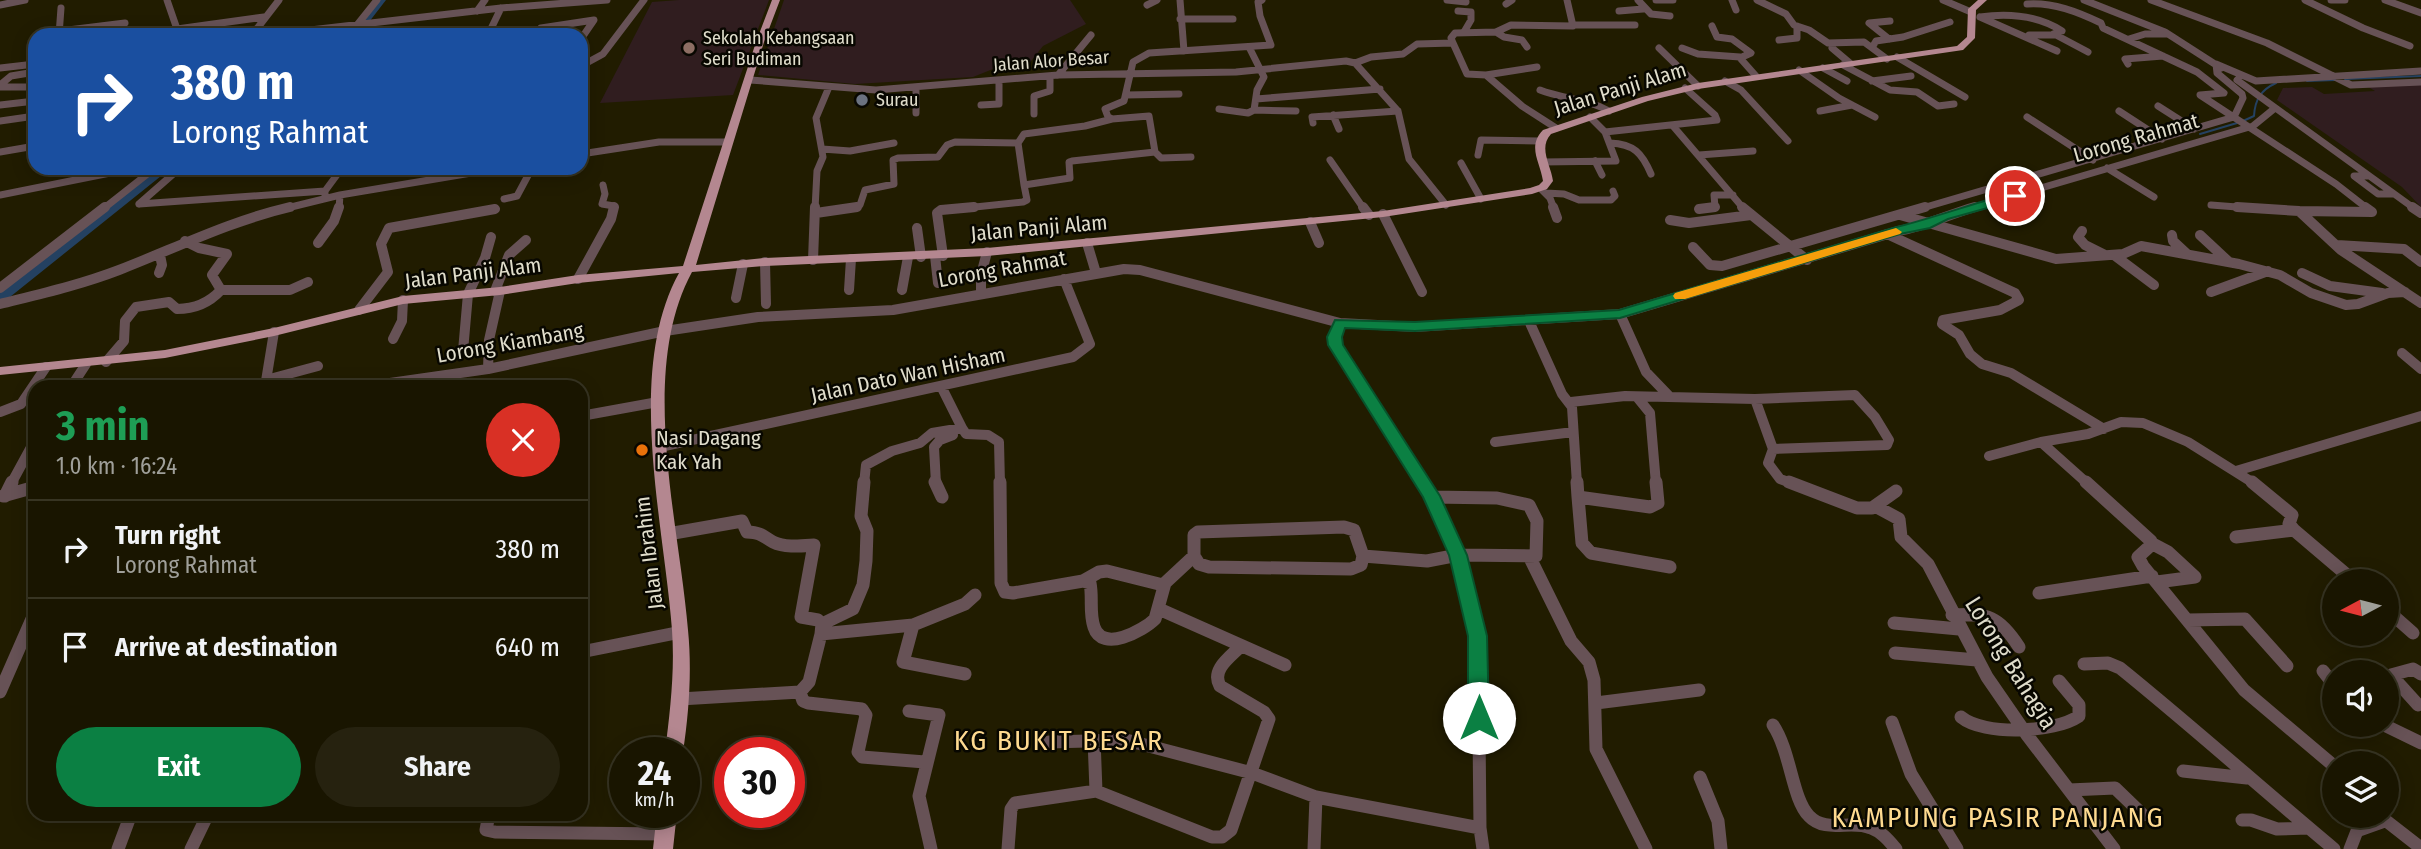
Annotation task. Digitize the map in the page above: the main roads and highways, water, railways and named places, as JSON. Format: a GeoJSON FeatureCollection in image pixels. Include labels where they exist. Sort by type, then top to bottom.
{"type":"FeatureCollection","features":[{"type":"Feature","properties":{"kind":"main road","name":"Jalan Ibrahim"},"geometry":{"type":"LineString","coordinates":[[676,737],[680,699],[681,632],[668,534],[658,402],[665,331],[678,281],[693,259],[776,0]]}},
{"type":"Feature","properties":{"kind":"main road","name":"Jalan Panji Alam"},"geometry":{"type":"LineString","coordinates":[[0,371],[164,354],[274,332],[403,300],[498,291],[578,279],[765,262],[939,256],[1087,243],[1383,214],[1543,191],[1548,181],[1539,141],[1543,135],[1556,128],[1685,88],[1964,46],[1970,38],[1976,10]]}},
{"type":"Feature","properties":{"kind":"waterway"},"geometry":{"type":"LineString","coordinates":[[359,28],[381,0]]}},
{"type":"Feature","properties":{"kind":"waterway"},"geometry":{"type":"LineString","coordinates":[[2345,79],[2421,76]]}},
{"type":"Feature","properties":{"kind":"waterway"},"geometry":{"type":"LineString","coordinates":[[2307,81],[2335,80]]}},
{"type":"Feature","properties":{"kind":"waterway"},"geometry":{"type":"LineString","coordinates":[[2243,121],[2254,116],[2260,96],[2276,83]]}},
{"type":"Feature","properties":{"kind":"waterway"},"geometry":{"type":"LineString","coordinates":[[2200,134],[2237,123]]}},
{"type":"Feature","properties":{"kind":"waterway"},"geometry":{"type":"LineString","coordinates":[[0,298],[107,210],[154,175]]}},
{"type":"Feature","properties":{"kind":"place","name":"Sekolah Kebangsaan Seri Budiman"},"geometry":{"type":"Point","coordinates":[689,48]}},
{"type":"Feature","properties":{"kind":"place","name":"Surau"},"geometry":{"type":"Point","coordinates":[862,100]}},
{"type":"Feature","properties":{"kind":"place","name":"Nasi Dagang Kak Yah"},"geometry":{"type":"Point","coordinates":[642,450]}},
{"type":"Feature","properties":{"kind":"district","name":"KG BUKIT BESAR"},"geometry":{"type":"Point","coordinates":[1059,740]}},
{"type":"Feature","properties":{"kind":"district","name":"KAMPUNG PASIR PANJANG"},"geometry":{"type":"Point","coordinates":[1998,817]}}]}
